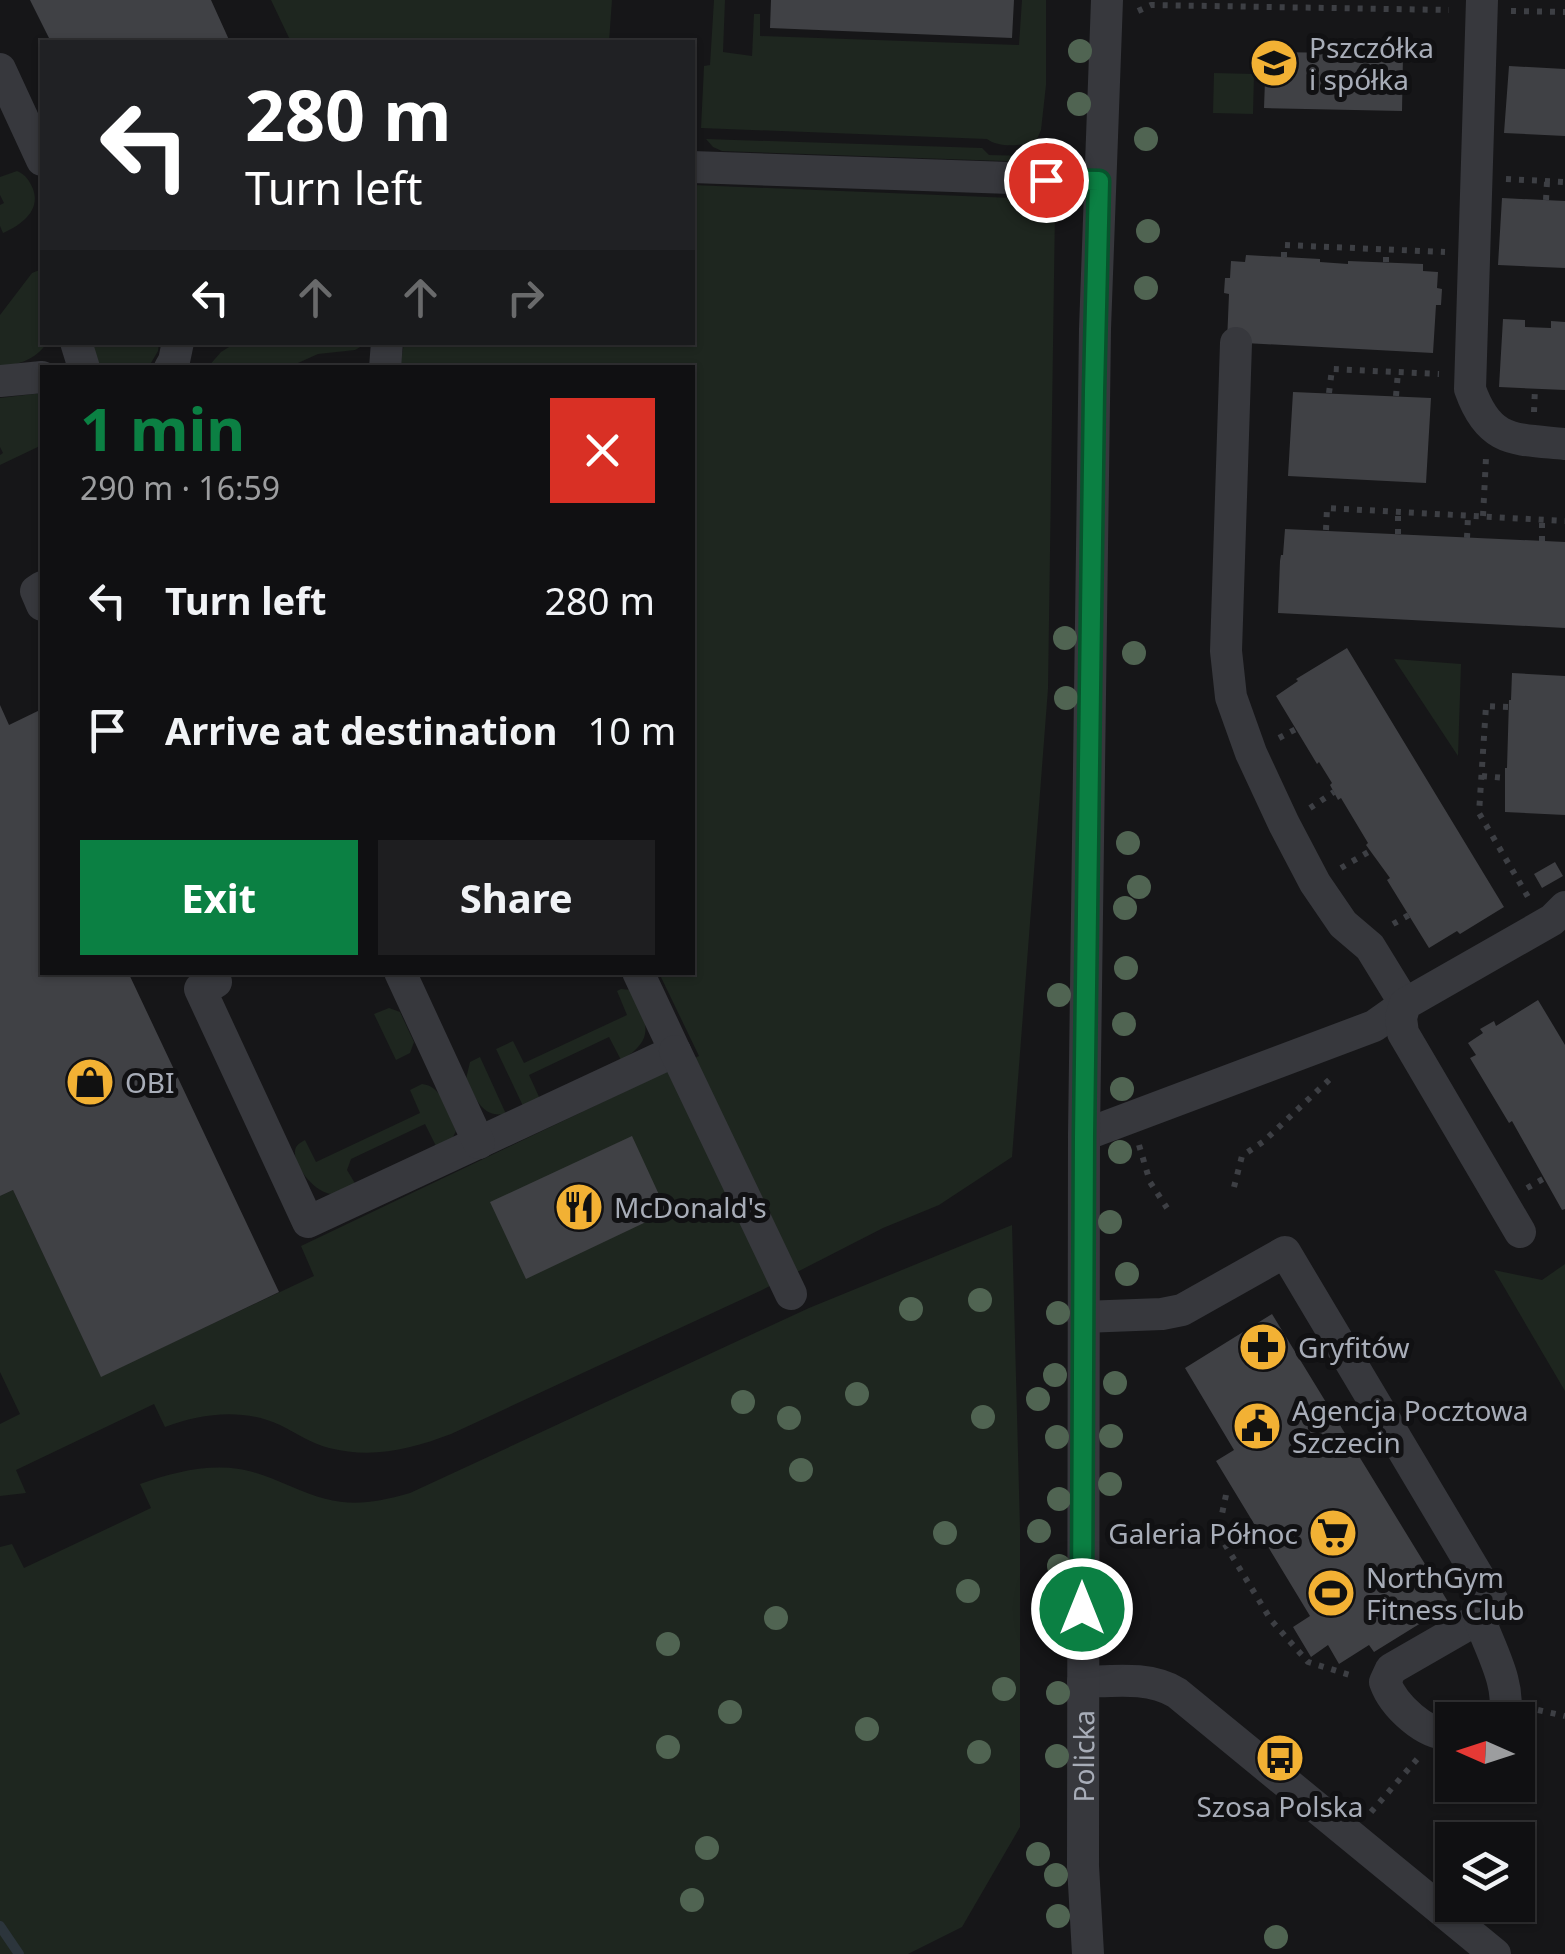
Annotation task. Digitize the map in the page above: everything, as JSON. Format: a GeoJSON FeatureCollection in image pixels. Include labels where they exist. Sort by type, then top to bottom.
{"type":"FeatureCollection","features":[{"type":"Feature","properties":{"kind":"street"},"geometry":{"type":"LineString","coordinates":[[1482,5],[1470,389],[1478,411],[1492,429],[1513,438],[1565,444]]}},
{"type":"Feature","properties":{"kind":"street","name":"Policka"},"geometry":{"type":"LineString","coordinates":[[1088,1954],[1082,1866],[1083,1317],[1095,330],[1099,181],[1121,7]]}},
{"type":"Feature","properties":{"kind":"street"},"geometry":{"type":"LineString","coordinates":[[0,69],[40,156]]}},
{"type":"Feature","properties":{"kind":"street"},"geometry":{"type":"LineString","coordinates":[[695,167],[1099,181]]}},
{"type":"Feature","properties":{"kind":"street"},"geometry":{"type":"LineString","coordinates":[[1236,343],[1226,650],[1231,697],[1251,753],[1315,883],[1343,924],[1370,947],[1405,1004],[1401,1018],[1403,1033],[1520,1232]]}},
{"type":"Feature","properties":{"kind":"street"},"geometry":{"type":"LineString","coordinates":[[0,381],[40,376]]}},
{"type":"Feature","properties":{"kind":"street"},"geometry":{"type":"LineString","coordinates":[[1084,1136],[1374,1026],[1554,916]]}},
{"type":"Feature","properties":{"kind":"street"},"geometry":{"type":"LineString","coordinates":[[213,975],[216,982],[200,989],[308,1222],[675,1052]]}},
{"type":"Feature","properties":{"kind":"street"},"geometry":{"type":"LineString","coordinates":[[401,975],[479,1142]]}},
{"type":"Feature","properties":{"kind":"street"},"geometry":{"type":"LineString","coordinates":[[639,975],[791,1294]]}},
{"type":"Feature","properties":{"kind":"street"},"geometry":{"type":"LineString","coordinates":[[1083,1317],[1182,1310],[1286,1252],[1497,1608],[1390,1669],[1385,1682],[1390,1696],[1428,1730],[1435,1731]]}},
{"type":"Feature","properties":{"kind":"street"},"geometry":{"type":"LineString","coordinates":[[1480,1620],[1507,1702]]}},
{"type":"Feature","properties":{"kind":"street"},"geometry":{"type":"LineString","coordinates":[[1082,1682],[1148,1682],[1168,1687],[1495,1954]]}},
{"type":"Feature","properties":{"kind":"path"},"geometry":{"type":"LineString","coordinates":[[1121,7],[1482,5],[1565,12]]}},
{"type":"Feature","properties":{"kind":"path"},"geometry":{"type":"LineString","coordinates":[[1478,178],[1565,182]]}},
{"type":"Feature","properties":{"kind":"path"},"geometry":{"type":"LineString","coordinates":[[1546,200],[1547,182]]}},
{"type":"Feature","properties":{"kind":"path"},"geometry":{"type":"LineString","coordinates":[[1284,258],[1284,246],[1458,252],[1458,284],[1474,284]]}},
{"type":"Feature","properties":{"kind":"path"},"geometry":{"type":"LineString","coordinates":[[1386,250],[1386,262]]}},
{"type":"Feature","properties":{"kind":"path"},"geometry":{"type":"LineString","coordinates":[[1329,394],[1332,368],[1470,375]]}},
{"type":"Feature","properties":{"kind":"path"},"geometry":{"type":"LineString","coordinates":[[1396,396],[1398,372]]}},
{"type":"Feature","properties":{"kind":"path"},"geometry":{"type":"LineString","coordinates":[[1483,516],[1487,449],[1498,431]]}},
{"type":"Feature","properties":{"kind":"path"},"geometry":{"type":"LineString","coordinates":[[1326,530],[1327,508],[1565,521]]}},
{"type":"Feature","properties":{"kind":"path"},"geometry":{"type":"LineString","coordinates":[[1398,512],[1398,534]]}},
{"type":"Feature","properties":{"kind":"path"},"geometry":{"type":"LineString","coordinates":[[1467,538],[1468,516]]}},
{"type":"Feature","properties":{"kind":"path"},"geometry":{"type":"LineString","coordinates":[[1542,520],[1542,541]]}},
{"type":"Feature","properties":{"kind":"path"},"geometry":{"type":"LineString","coordinates":[[1508,708],[1486,706],[1479,812],[1554,916]]}},
{"type":"Feature","properties":{"kind":"path"},"geometry":{"type":"LineString","coordinates":[[1482,776],[1504,778]]}},
{"type":"Feature","properties":{"kind":"path"},"geometry":{"type":"LineString","coordinates":[[1234,1186],[1242,1156],[1264,1141],[1341,1068]]}},
{"type":"Feature","properties":{"kind":"path"},"geometry":{"type":"LineString","coordinates":[[1130,1118],[1150,1182],[1166,1208]]}},
{"type":"Feature","properties":{"kind":"path"},"geometry":{"type":"LineString","coordinates":[[1226,1494],[1218,1533],[1272,1620],[1308,1662],[1356,1676]]}},
{"type":"Feature","properties":{"kind":"path"},"geometry":{"type":"LineString","coordinates":[[1366,1818],[1435,1745]]}},
{"type":"Feature","properties":{"kind":"shaded area"},"geometry":{"type":"Polygon","coordinates":[[[271,0],[612,0],[609,40],[290,40],[271,0]]]}},
{"type":"Feature","properties":{"kind":"shaded area"},"geometry":{"type":"Polygon","coordinates":[[[714,0],[725,0],[723,52],[752,56],[754,14],[760,14],[760,36],[1019,45],[1022,0],[1046,0],[1046,85],[1041,130],[1036,141],[1011,145],[987,139],[701,128],[704,66],[710,65],[714,0]]]}},
{"type":"Feature","properties":{"kind":"shaded area"},"geometry":{"type":"Polygon","coordinates":[[[1214,73],[1254,74],[1253,114],[1213,113],[1214,73]]]}},
{"type":"Feature","properties":{"kind":"shaded area"},"geometry":{"type":"Polygon","coordinates":[[[706,139],[982,148],[989,155],[1027,156],[1030,162],[722,151],[706,139]]]}},
{"type":"Feature","properties":{"kind":"shaded area"},"geometry":{"type":"Polygon","coordinates":[[[17,171],[30,183],[34,204],[23,221],[3,233],[0,177],[17,171]]]}},
{"type":"Feature","properties":{"kind":"shaded area"},"geometry":{"type":"Polygon","coordinates":[[[695,185],[1012,198],[1035,200],[1055,209],[1048,689],[1012,1157],[939,1205],[451,1434],[392,1451],[361,1453],[322,1446],[280,1425],[237,1414],[193,1418],[165,1427],[154,1404],[16,1470],[26,1493],[0,1496],[0,1424],[20,1414],[0,1372],[0,1196],[13,1190],[101,1376],[314,1276],[301,1246],[699,1056],[660,975],[695,975],[695,365],[400,365],[404,345],[695,345],[695,185]]]}},
{"type":"Feature","properties":{"kind":"shaded area"},"geometry":{"type":"Polygon","coordinates":[[[40,270],[40,345],[45,345],[26,360],[0,367],[0,315],[32,273],[40,270]]]}},
{"type":"Feature","properties":{"kind":"shaded area"},"geometry":{"type":"Polygon","coordinates":[[[90,345],[159,345],[150,365],[99,365],[90,345]]]}},
{"type":"Feature","properties":{"kind":"shaded area"},"geometry":{"type":"Polygon","coordinates":[[[232,345],[364,345],[355,350],[318,354],[293,365],[210,365],[232,345]]]}},
{"type":"Feature","properties":{"kind":"shaded area"},"geometry":{"type":"Polygon","coordinates":[[[40,393],[40,446],[0,465],[3,453],[0,398],[40,393]]]}},
{"type":"Feature","properties":{"kind":"shaded area"},"geometry":{"type":"Polygon","coordinates":[[[1394,659],[1461,664],[1458,756],[1394,659]]]}},
{"type":"Feature","properties":{"kind":"shaded area"},"geometry":{"type":"Polygon","coordinates":[[[631,990],[641,1011],[646,1029],[640,1045],[621,1060],[609,1037],[529,1075],[540,1099],[523,1106],[496,1049],[513,1041],[524,1063],[627,1015],[617,991],[631,990]]]}},
{"type":"Feature","properties":{"kind":"shaded area"},"geometry":{"type":"Polygon","coordinates":[[[389,1008],[400,1012],[414,1042],[410,1053],[396,1060],[374,1014],[389,1008]]]}},
{"type":"Feature","properties":{"kind":"shaded area"},"geometry":{"type":"Polygon","coordinates":[[[480,1057],[506,1114],[485,1110],[466,1079],[470,1062],[480,1057]]]}},
{"type":"Feature","properties":{"kind":"shaded area"},"geometry":{"type":"Polygon","coordinates":[[[422,1084],[435,1090],[444,1102],[456,1131],[452,1139],[436,1146],[425,1124],[351,1159],[347,1170],[356,1185],[332,1194],[308,1179],[296,1158],[298,1144],[305,1140],[316,1162],[420,1113],[410,1090],[422,1084]]]}},
{"type":"Feature","properties":{"kind":"shaded area"},"geometry":{"type":"Polygon","coordinates":[[[1012,1225],[1020,1529],[1020,1827],[962,1927],[908,1954],[0,1954],[0,1547],[12,1544],[24,1568],[151,1508],[140,1484],[201,1469],[246,1470],[307,1493],[350,1503],[410,1493],[809,1308],[1012,1225]]]}},
{"type":"Feature","properties":{"kind":"shaded area"},"geometry":{"type":"Polygon","coordinates":[[[1565,1264],[1565,1391],[1494,1270],[1542,1280],[1565,1264]]]}},
{"type":"Feature","properties":{"kind":"building"},"geometry":{"type":"Polygon","coordinates":[[[30,0],[211,0],[229,40],[50,40],[30,0]]]}},
{"type":"Feature","properties":{"kind":"building"},"geometry":{"type":"Polygon","coordinates":[[[771,0],[1014,0],[1012,38],[770,28],[771,0]]]}},
{"type":"Feature","properties":{"kind":"building"},"geometry":{"type":"Polygon","coordinates":[[[1346,50],[1403,55],[1402,111],[1264,108],[1266,52],[1346,50]]]}},
{"type":"Feature","properties":{"kind":"building"},"geometry":{"type":"Polygon","coordinates":[[[1509,66],[1565,69],[1565,136],[1504,133],[1509,66]]]}},
{"type":"Feature","properties":{"kind":"building"},"geometry":{"type":"Polygon","coordinates":[[[1502,198],[1565,201],[1565,268],[1498,265],[1502,198]]]}},
{"type":"Feature","properties":{"kind":"building"},"geometry":{"type":"Polygon","coordinates":[[[1246,255],[1348,264],[1423,264],[1423,271],[1438,272],[1437,288],[1442,289],[1441,305],[1436,305],[1433,353],[1227,342],[1229,294],[1224,293],[1225,278],[1230,278],[1231,261],[1245,262],[1246,255]]]}},
{"type":"Feature","properties":{"kind":"building"},"geometry":{"type":"Polygon","coordinates":[[[1503,319],[1525,320],[1525,327],[1551,328],[1551,321],[1565,322],[1565,390],[1499,387],[1503,319]]]}},
{"type":"Feature","properties":{"kind":"building"},"geometry":{"type":"Polygon","coordinates":[[[1293,392],[1431,398],[1426,483],[1288,476],[1293,392]]]}},
{"type":"Feature","properties":{"kind":"building"},"geometry":{"type":"Polygon","coordinates":[[[1285,529],[1565,542],[1565,628],[1278,613],[1285,529]]]}},
{"type":"Feature","properties":{"kind":"building"},"geometry":{"type":"Polygon","coordinates":[[[1347,648],[1504,907],[1429,948],[1276,696],[1347,648]]]}},
{"type":"Feature","properties":{"kind":"building"},"geometry":{"type":"Polygon","coordinates":[[[1512,673],[1565,676],[1565,815],[1505,812],[1512,673]]]}},
{"type":"Feature","properties":{"kind":"building","name":"OBI"},"geometry":{"type":"Polygon","coordinates":[[[0,705],[9,725],[40,710],[40,975],[129,975],[279,1292],[101,1377],[13,1190],[0,1196],[0,705]]]}},
{"type":"Feature","properties":{"kind":"building"},"geometry":{"type":"Polygon","coordinates":[[[1555,862],[1563,876],[1542,888],[1534,874],[1555,862]]]}},
{"type":"Feature","properties":{"kind":"building"},"geometry":{"type":"Polygon","coordinates":[[[1538,1000],[1565,1045],[1562,1210],[1512,1121],[1509,1123],[1470,1058],[1476,1055],[1468,1043],[1483,1033],[1480,1029],[1494,1021],[1496,1026],[1538,1000]]]}},
{"type":"Feature","properties":{"kind":"building","name":"McDonald's"},"geometry":{"type":"Polygon","coordinates":[[[632,1136],[667,1212],[526,1279],[490,1202],[632,1136]]]}},
{"type":"Feature","properties":{"kind":"building","name":"Galeria Północ"},"geometry":{"type":"Polygon","coordinates":[[[1272,1314],[1450,1605],[1374,1652],[1369,1645],[1339,1664],[1328,1645],[1311,1657],[1293,1627],[1310,1616],[1216,1461],[1234,1450],[1185,1368],[1272,1314]]]}},
{"type":"Feature","properties":{"kind":"waterway"},"geometry":{"type":"LineString","coordinates":[[0,1926],[19,1954]]}},
{"type":"Feature","properties":{"kind":"place","name":"Pszczółka i spółka"},"geometry":{"type":"Point","coordinates":[1274,63]}},
{"type":"Feature","properties":{"kind":"place","name":"OBI"},"geometry":{"type":"Point","coordinates":[90,1082]}},
{"type":"Feature","properties":{"kind":"place","name":"McDonald's"},"geometry":{"type":"Point","coordinates":[579,1207]}},
{"type":"Feature","properties":{"kind":"place","name":"Gryfitów"},"geometry":{"type":"Point","coordinates":[1263,1347]}},
{"type":"Feature","properties":{"kind":"place","name":"Agencja Pocztowa Szczecin"},"geometry":{"type":"Point","coordinates":[1257,1426]}},
{"type":"Feature","properties":{"kind":"place","name":"Galeria Północ"},"geometry":{"type":"Point","coordinates":[1333,1533]}},
{"type":"Feature","properties":{"kind":"place","name":"NorthGym Fitness Club"},"geometry":{"type":"Point","coordinates":[1331,1593]}},
{"type":"Feature","properties":{"kind":"place","name":"Szosa Polska"},"geometry":{"type":"Point","coordinates":[1280,1758]}},
{"type":"Feature","properties":{"kind":"route"},"geometry":{"type":"LineString","coordinates":[[1046,180],[1099,181],[1084,1136],[1082,1609]]}}]}
